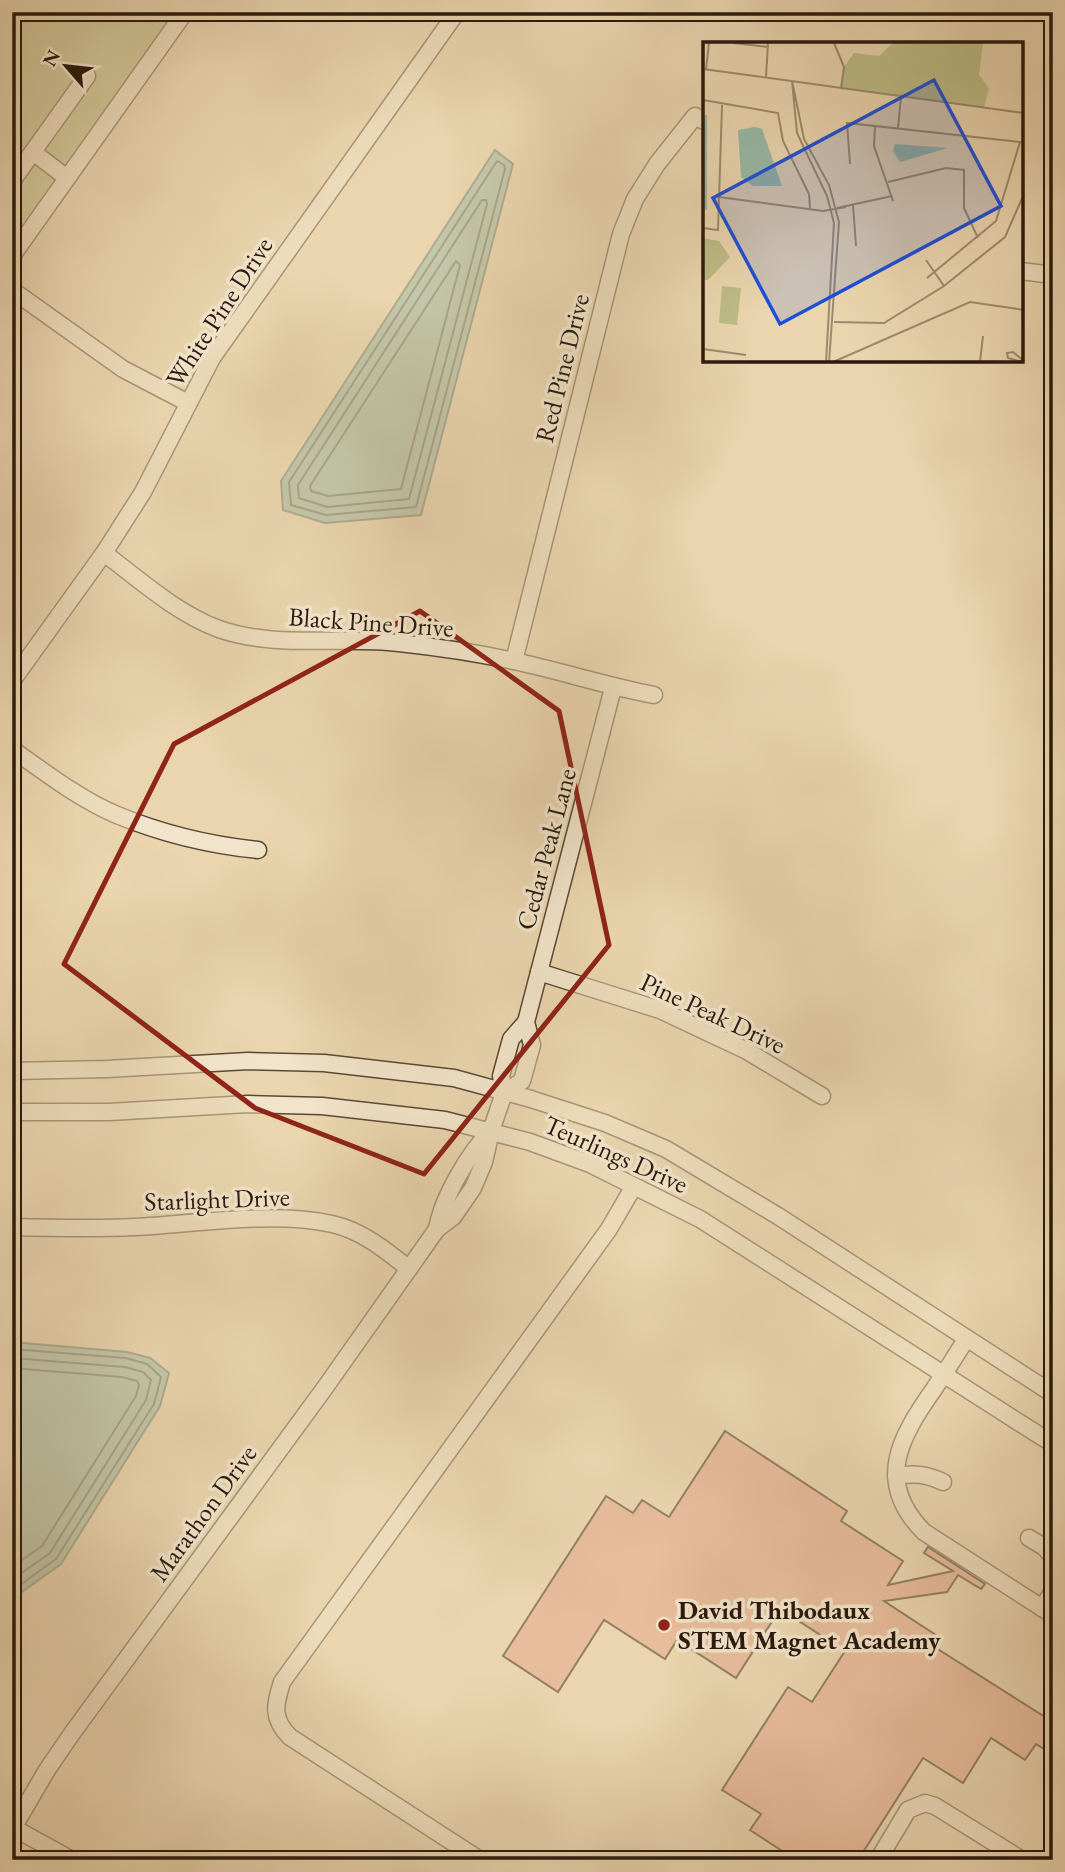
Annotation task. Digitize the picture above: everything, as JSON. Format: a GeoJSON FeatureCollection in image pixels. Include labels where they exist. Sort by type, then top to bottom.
{"type":"FeatureCollection","features":[{"type":"Feature","properties":{"kind":"street"},"geometry":{"type":"LineString","coordinates":[[12,256],[185,12]]}},
{"type":"Feature","properties":{"kind":"street","name":"White Pine Drive"},"geometry":{"type":"LineString","coordinates":[[12,681],[104,553],[143,492],[188,403],[230,331],[457,12]]}},
{"type":"Feature","properties":{"kind":"street"},"geometry":{"type":"LineString","coordinates":[[12,181],[87,76]]}},
{"type":"Feature","properties":{"kind":"street","name":"Red Pine Drive"},"geometry":{"type":"LineString","coordinates":[[514,661],[621,233],[635,199],[657,164],[695,116],[703,120]]}},
{"type":"Feature","properties":{"kind":"street"},"geometry":{"type":"LineString","coordinates":[[33,152],[67,178]]}},
{"type":"Feature","properties":{"kind":"street"},"geometry":{"type":"LineString","coordinates":[[1023,271],[1053,275]]}},
{"type":"Feature","properties":{"kind":"street"},"geometry":{"type":"LineString","coordinates":[[12,290],[123,369],[188,403]]}},
{"type":"Feature","properties":{"kind":"street","name":"Black Pine Drive"},"geometry":{"type":"LineString","coordinates":[[104,553],[197,620],[247,636],[276,640],[397,643],[514,661],[613,688],[654,695]]}},
{"type":"Feature","properties":{"kind":"street","name":"Cedar Peak Lane"},"geometry":{"type":"LineString","coordinates":[[491,1131],[504,1093],[501,1076],[511,1039],[526,1022],[613,688]]}},
{"type":"Feature","properties":{"kind":"street"},"geometry":{"type":"LineString","coordinates":[[12,749],[114,814],[169,834],[217,846],[258,850]]}},
{"type":"Feature","properties":{"kind":"street","name":"Pine Peak Drive"},"geometry":{"type":"LineString","coordinates":[[539,972],[660,1010],[747,1051],[822,1096]]}},
{"type":"Feature","properties":{"kind":"street","name":"Teurlings Drive"},"geometry":{"type":"LineString","coordinates":[[12,1071],[248,1061],[324,1063],[454,1078],[531,1099],[605,1124],[666,1149],[778,1216],[1053,1394]]}},
{"type":"Feature","properties":{"kind":"street","name":"Teurlings Drive"},"geometry":{"type":"LineString","coordinates":[[12,1112],[109,1112],[248,1104],[322,1106],[445,1120],[530,1142],[590,1164],[700,1219],[1053,1444]]}},
{"type":"Feature","properties":{"kind":"street","name":"Marathon Drive"},"geometry":{"type":"LineString","coordinates":[[13,1828],[73,1732],[437,1229],[453,1217],[473,1188],[489,1149],[491,1131]]}},
{"type":"Feature","properties":{"kind":"street"},"geometry":{"type":"LineString","coordinates":[[480,1860],[290,1737],[279,1727],[275,1706],[282,1682],[609,1229],[634,1186]]}},
{"type":"Feature","properties":{"kind":"street","name":"Starlight Drive"},"geometry":{"type":"LineString","coordinates":[[12,1227],[134,1227],[276,1220],[314,1221],[351,1230],[369,1239],[410,1269]]}},
{"type":"Feature","properties":{"kind":"street"},"geometry":{"type":"LineString","coordinates":[[966,1339],[904,1436],[897,1455],[896,1476],[901,1499],[911,1518],[924,1532],[1047,1612],[1053,1591]]}},
{"type":"Feature","properties":{"kind":"street"},"geometry":{"type":"LineString","coordinates":[[896,1476],[915,1473],[943,1482]]}},
{"type":"Feature","properties":{"kind":"street"},"geometry":{"type":"LineString","coordinates":[[1029,1538],[1053,1556]]}},
{"type":"Feature","properties":{"kind":"street"},"geometry":{"type":"LineString","coordinates":[[878,1860],[908,1810],[925,1803],[936,1806],[1022,1860]]}},
{"type":"Feature","properties":{"kind":"street"},"geometry":{"type":"LineString","coordinates":[[13,1828],[72,1860]]}},
{"type":"Feature","properties":{"kind":"highlighted area"},"geometry":{"type":"Polygon","coordinates":[[[420,611],[559,711],[609,945],[424,1174],[255,1108],[64,964],[174,744],[420,611]]]}},
{"type":"Feature","properties":{"kind":"shaded area"},"geometry":{"type":"Polygon","coordinates":[[[12,12],[184,12],[12,251],[12,12]]]}},
{"type":"Feature","properties":{"kind":"water"},"geometry":{"type":"Polygon","coordinates":[[[495,150],[513,164],[421,515],[325,523],[283,510],[281,481],[495,150]]]}},
{"type":"Feature","properties":{"kind":"water"},"geometry":{"type":"Polygon","coordinates":[[[12,1342],[127,1352],[150,1358],[169,1373],[160,1406],[61,1564],[12,1599],[12,1342]]]}},
{"type":"Feature","properties":{"kind":"building"},"geometry":{"type":"Polygon","coordinates":[[[725,1431],[847,1511],[841,1521],[903,1561],[888,1585],[953,1571],[924,1553],[928,1547],[985,1584],[981,1589],[958,1575],[947,1592],[884,1601],[939,1637],[933,1646],[1053,1722],[1053,1755],[1036,1744],[1025,1760],[991,1738],[963,1783],[923,1758],[858,1860],[796,1860],[750,1830],[761,1814],[722,1790],[788,1687],[812,1702],[845,1651],[780,1609],[736,1678],[677,1640],[665,1659],[604,1620],[558,1692],[503,1656],[606,1496],[633,1513],[642,1500],[669,1517],[725,1431]]]}},
{"type":"Feature","properties":{"kind":"place","name":"David Thibodaux STEM Magnet Academy"},"geometry":{"type":"Point","coordinates":[664,1625]}}]}
